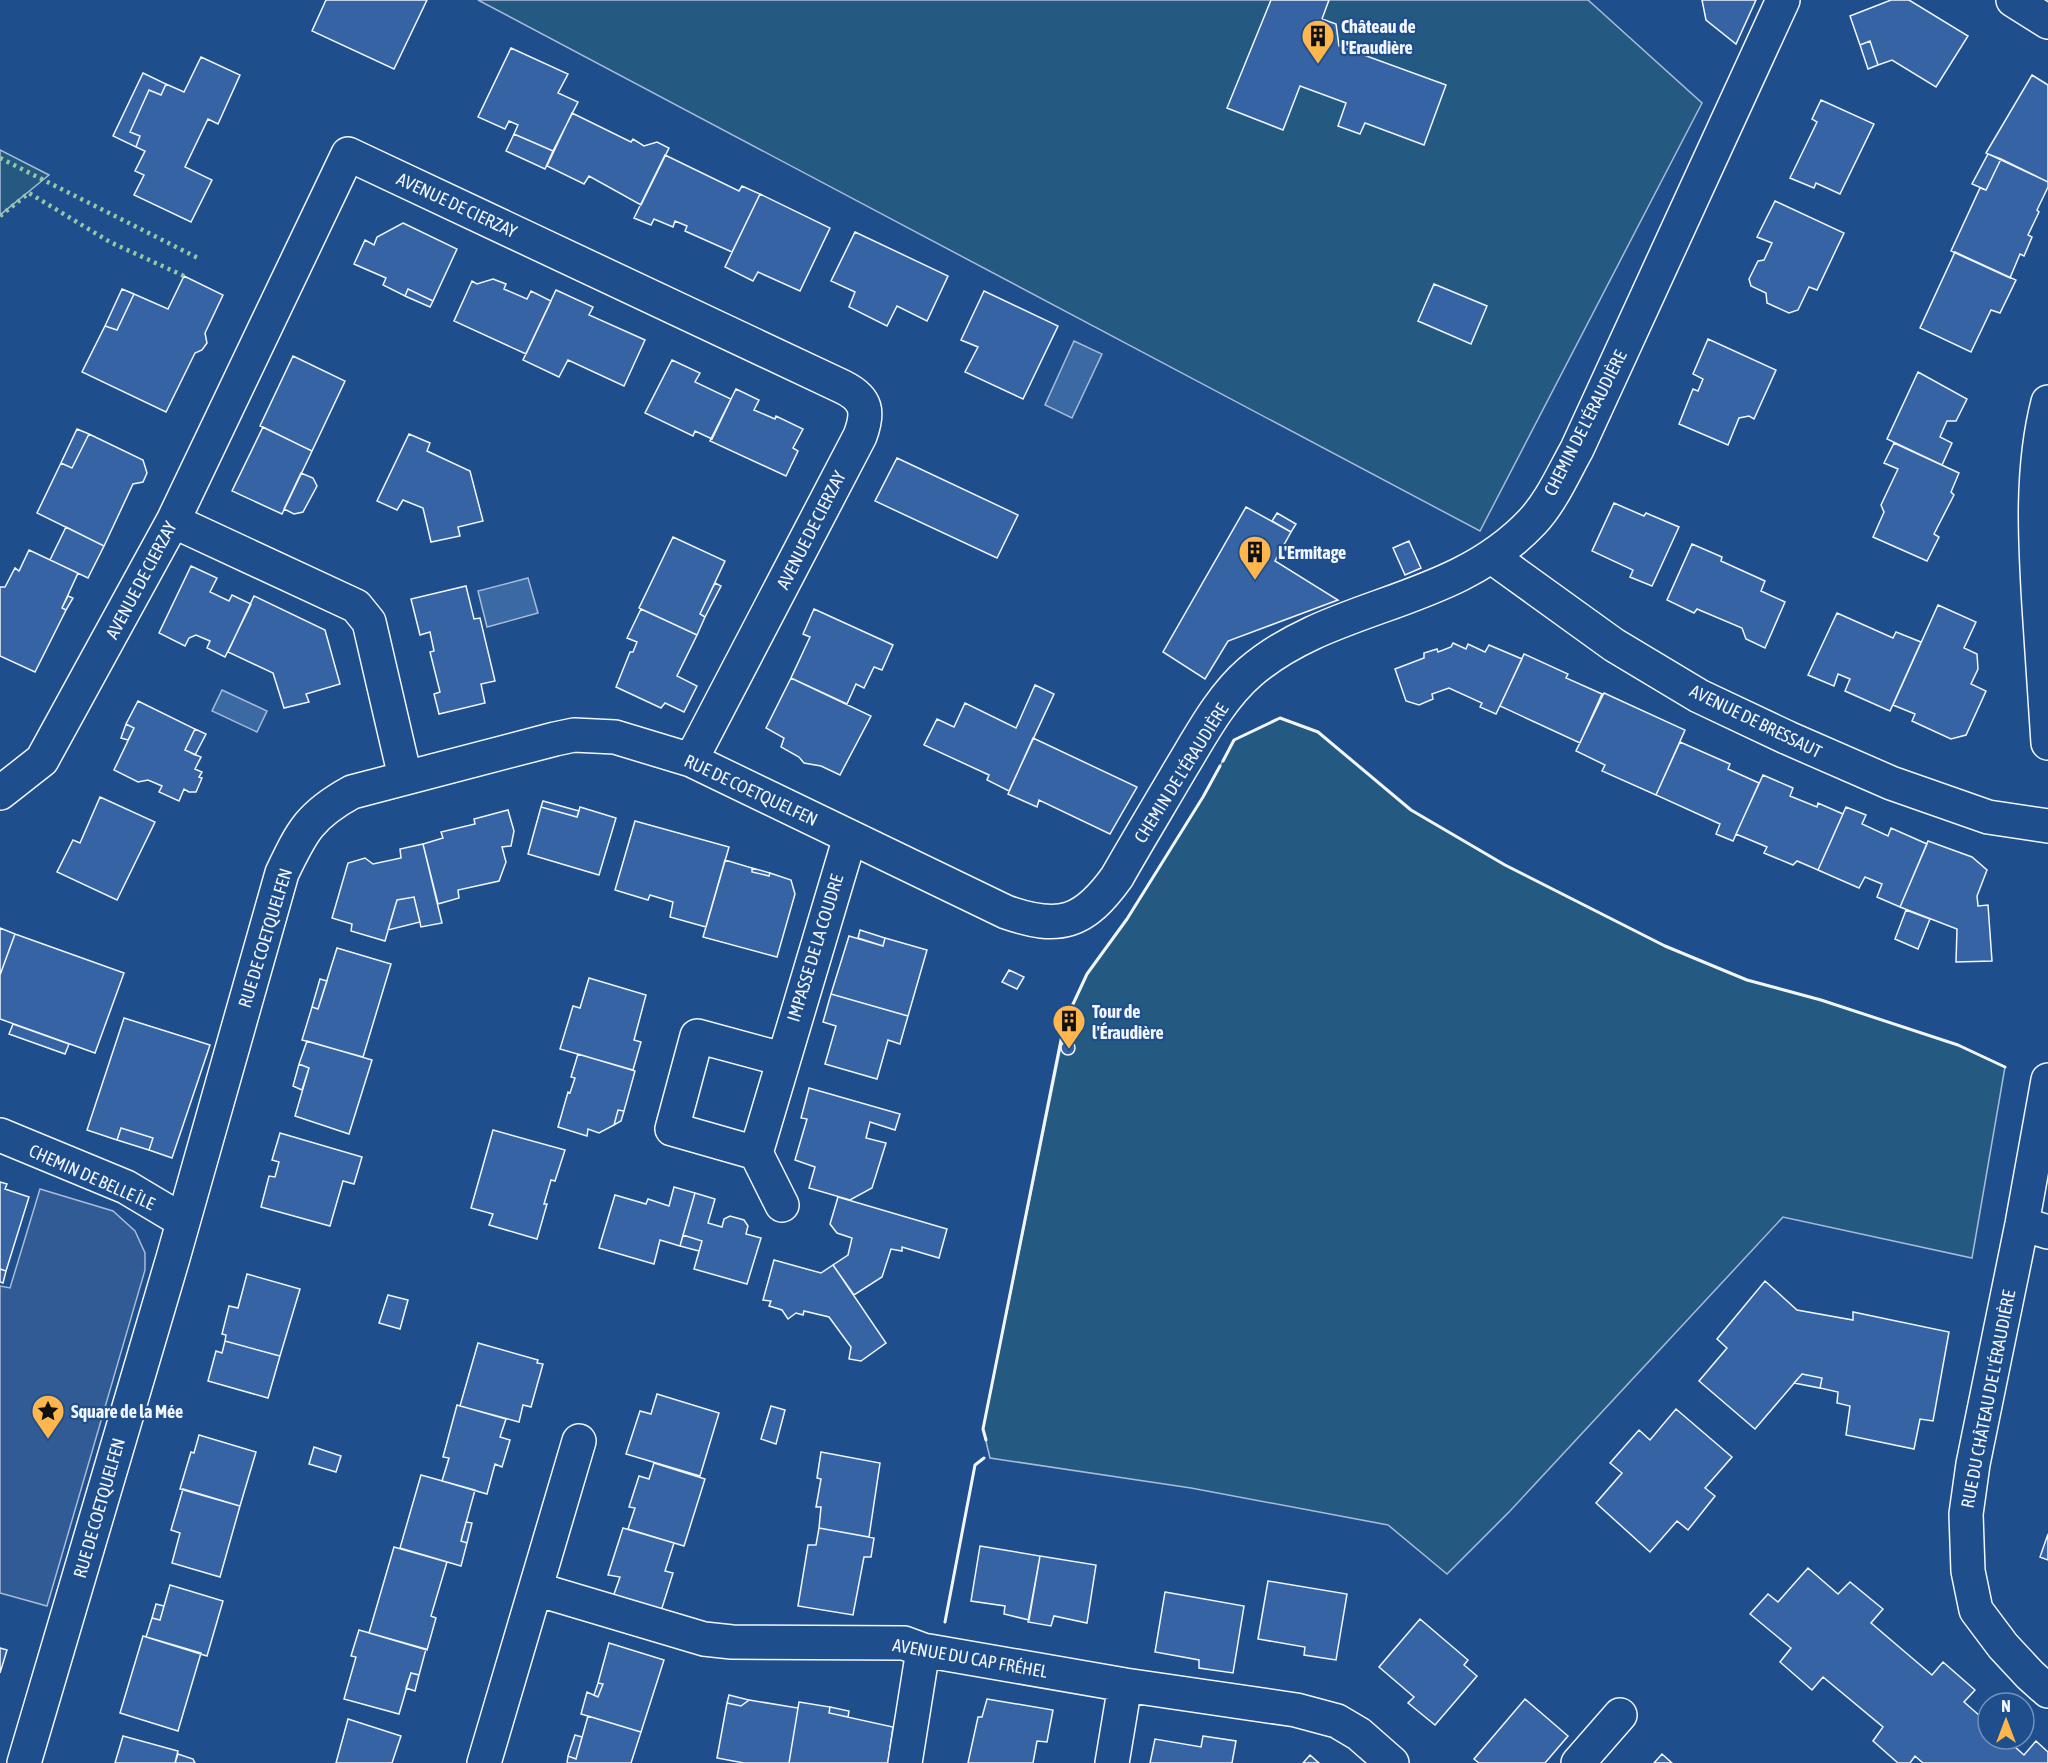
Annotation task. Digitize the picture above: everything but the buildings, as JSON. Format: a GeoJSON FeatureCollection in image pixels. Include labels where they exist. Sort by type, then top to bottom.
{"type":"FeatureCollection","features":[{"type":"Feature","properties":{"kind":"street","name":"CHEMIN DE L'ÉRAUDIÈRE"},"geometry":{"type":"LineString","coordinates":[[1059,922],[1074,918],[1089,910],[1103,897],[1202,733],[1234,689],[1249,673],[1298,640],[1458,577],[1492,557],[1533,521],[1551,495],[1577,449],[1783,0]]}},
{"type":"Feature","properties":{"kind":"street"},"geometry":{"type":"LineString","coordinates":[[2013,0],[2048,22]]}},
{"type":"Feature","properties":{"kind":"street","name":"AVENUE DE CIERZAY"},"geometry":{"type":"LineString","coordinates":[[0,793],[42,760],[173,521],[348,154],[854,392],[861,399],[865,411],[865,423],[860,436],[691,760]]}},
{"type":"Feature","properties":{"kind":"street"},"geometry":{"type":"LineString","coordinates":[[2048,402],[2041,429],[2037,464],[2048,743]]}},
{"type":"Feature","properties":{"kind":"street"},"geometry":{"type":"LineString","coordinates":[[173,521],[356,606],[363,613],[369,622],[405,777]]}},
{"type":"Feature","properties":{"kind":"street","name":"AVENUE DE BRESSAUT"},"geometry":{"type":"LineString","coordinates":[[1492,557],[1614,645],[1699,696],[1891,783],[1988,817],[2048,826]]}},
{"type":"Feature","properties":{"kind":"street","name":"RUE DE COETQUELFEN"},"geometry":{"type":"LineString","coordinates":[[24,1763],[183,1221],[282,873],[308,824],[336,801],[352,792],[405,777],[574,735],[615,737],[691,760],[1006,912],[1029,920],[1059,922]]}},
{"type":"Feature","properties":{"kind":"street","name":"IMPASSE DE LA COUDRE"},"geometry":{"type":"LineString","coordinates":[[756,1152],[850,837]]}},
{"type":"Feature","properties":{"kind":"street"},"geometry":{"type":"LineString","coordinates":[[782,1059],[697,1036],[672,1129],[756,1152],[782,1205]]}},
{"type":"Feature","properties":{"kind":"street","name":"RUE DU CHÂTEAU DE L'ÉRAUDIÈRE"},"geometry":{"type":"LineString","coordinates":[[2048,1080],[2035,1228],[1973,1464],[1966,1514],[1968,1571],[1976,1610],[2003,1646],[2048,1691]]}},
{"type":"Feature","properties":{"kind":"street","name":"CHEMIN DE BELLE ÎLE"},"geometry":{"type":"LineString","coordinates":[[0,1135],[126,1187],[183,1221]]}},
{"type":"Feature","properties":{"kind":"street"},"geometry":{"type":"LineString","coordinates":[[484,1763],[579,1441]]}},
{"type":"Feature","properties":{"kind":"street","name":"AVENUE DU CAP FRÉHEL"},"geometry":{"type":"LineString","coordinates":[[536,1589],[704,1639],[732,1642],[904,1643],[923,1650],[1125,1685],[1296,1710],[1337,1721],[1359,1734],[1392,1763]]}},
{"type":"Feature","properties":{"kind":"street"},"geometry":{"type":"LineString","coordinates":[[905,1763],[923,1650]]}},
{"type":"Feature","properties":{"kind":"street"},"geometry":{"type":"LineString","coordinates":[[1112,1763],[1125,1685]]}},
{"type":"Feature","properties":{"kind":"street"},"geometry":{"type":"LineString","coordinates":[[1578,1763],[1620,1715]]}},
{"type":"Feature","properties":{"kind":"shaded area"},"geometry":{"type":"Polygon","coordinates":[[[478,0],[1588,0],[1702,103],[1480,531],[478,0]]]}},
{"type":"Feature","properties":{"kind":"shaded area"},"geometry":{"type":"Polygon","coordinates":[[[0,150],[49,175],[0,215],[0,150]]]}},
{"type":"Feature","properties":{"kind":"shaded area"},"geometry":{"type":"Polygon","coordinates":[[[1074,341],[1102,354],[1072,418],[1045,405],[1074,341]]]}},
{"type":"Feature","properties":{"kind":"shaded area"},"geometry":{"type":"Polygon","coordinates":[[[528,578],[538,613],[487,627],[478,591],[528,578]]]}},
{"type":"Feature","properties":{"kind":"shaded area"},"geometry":{"type":"Polygon","coordinates":[[[222,690],[267,711],[257,732],[212,711],[222,690]]]}},
{"type":"Feature","properties":{"kind":"shaded area"},"geometry":{"type":"Polygon","coordinates":[[[1280,718],[1318,732],[1411,810],[1505,865],[1665,946],[1747,980],[1821,1000],[1958,1045],[2005,1067],[1972,1258],[1783,1217],[1510,1511],[1447,1574],[1388,1525],[1191,1488],[990,1458],[983,1429],[1067,1017],[1087,974],[1127,919],[1203,797],[1234,740],[1280,718]]]}},
{"type":"Feature","properties":{"kind":"shaded area","name":"Square de la Mée"},"geometry":{"type":"Polygon","coordinates":[[[40,1189],[113,1211],[135,1231],[145,1253],[145,1270],[47,1606],[0,1593],[0,1286],[10,1288],[40,1189]]]}},
{"type":"Feature","properties":{"kind":"hedge"},"geometry":{"type":"LineString","coordinates":[[0,158],[200,259]]}},
{"type":"Feature","properties":{"kind":"hedge"},"geometry":{"type":"LineString","coordinates":[[0,216],[29,193],[110,242],[184,276]]}},
{"type":"Feature","properties":{"kind":"wall"},"geometry":{"type":"LineString","coordinates":[[1223,761],[1234,740],[1280,718],[1318,732],[1411,810],[1505,865],[1665,946],[1747,980],[1821,1000],[1958,1045],[2005,1067]]}},
{"type":"Feature","properties":{"kind":"wall"},"geometry":{"type":"LineString","coordinates":[[1067,1017],[1087,974],[1127,919],[1220,766]]}},
{"type":"Feature","properties":{"kind":"wall"},"geometry":{"type":"LineString","coordinates":[[986,1440],[983,1429],[1064,1025]]}},
{"type":"Feature","properties":{"kind":"wall"},"geometry":{"type":"LineString","coordinates":[[945,1622],[975,1465],[984,1458]]}},
{"type":"Feature","properties":{"kind":"place","name":"Château de l'Eraudière"},"geometry":{"type":"Point","coordinates":[1318,65]}},
{"type":"Feature","properties":{"kind":"place","name":"L'Ermitage"},"geometry":{"type":"Point","coordinates":[1255,581]}},
{"type":"Feature","properties":{"kind":"place","name":"Tour de l'Éraudière"},"geometry":{"type":"Point","coordinates":[1069,1050]}},
{"type":"Feature","properties":{"kind":"place","name":"Square de la Mée"},"geometry":{"type":"Point","coordinates":[48,1440]}}]}
